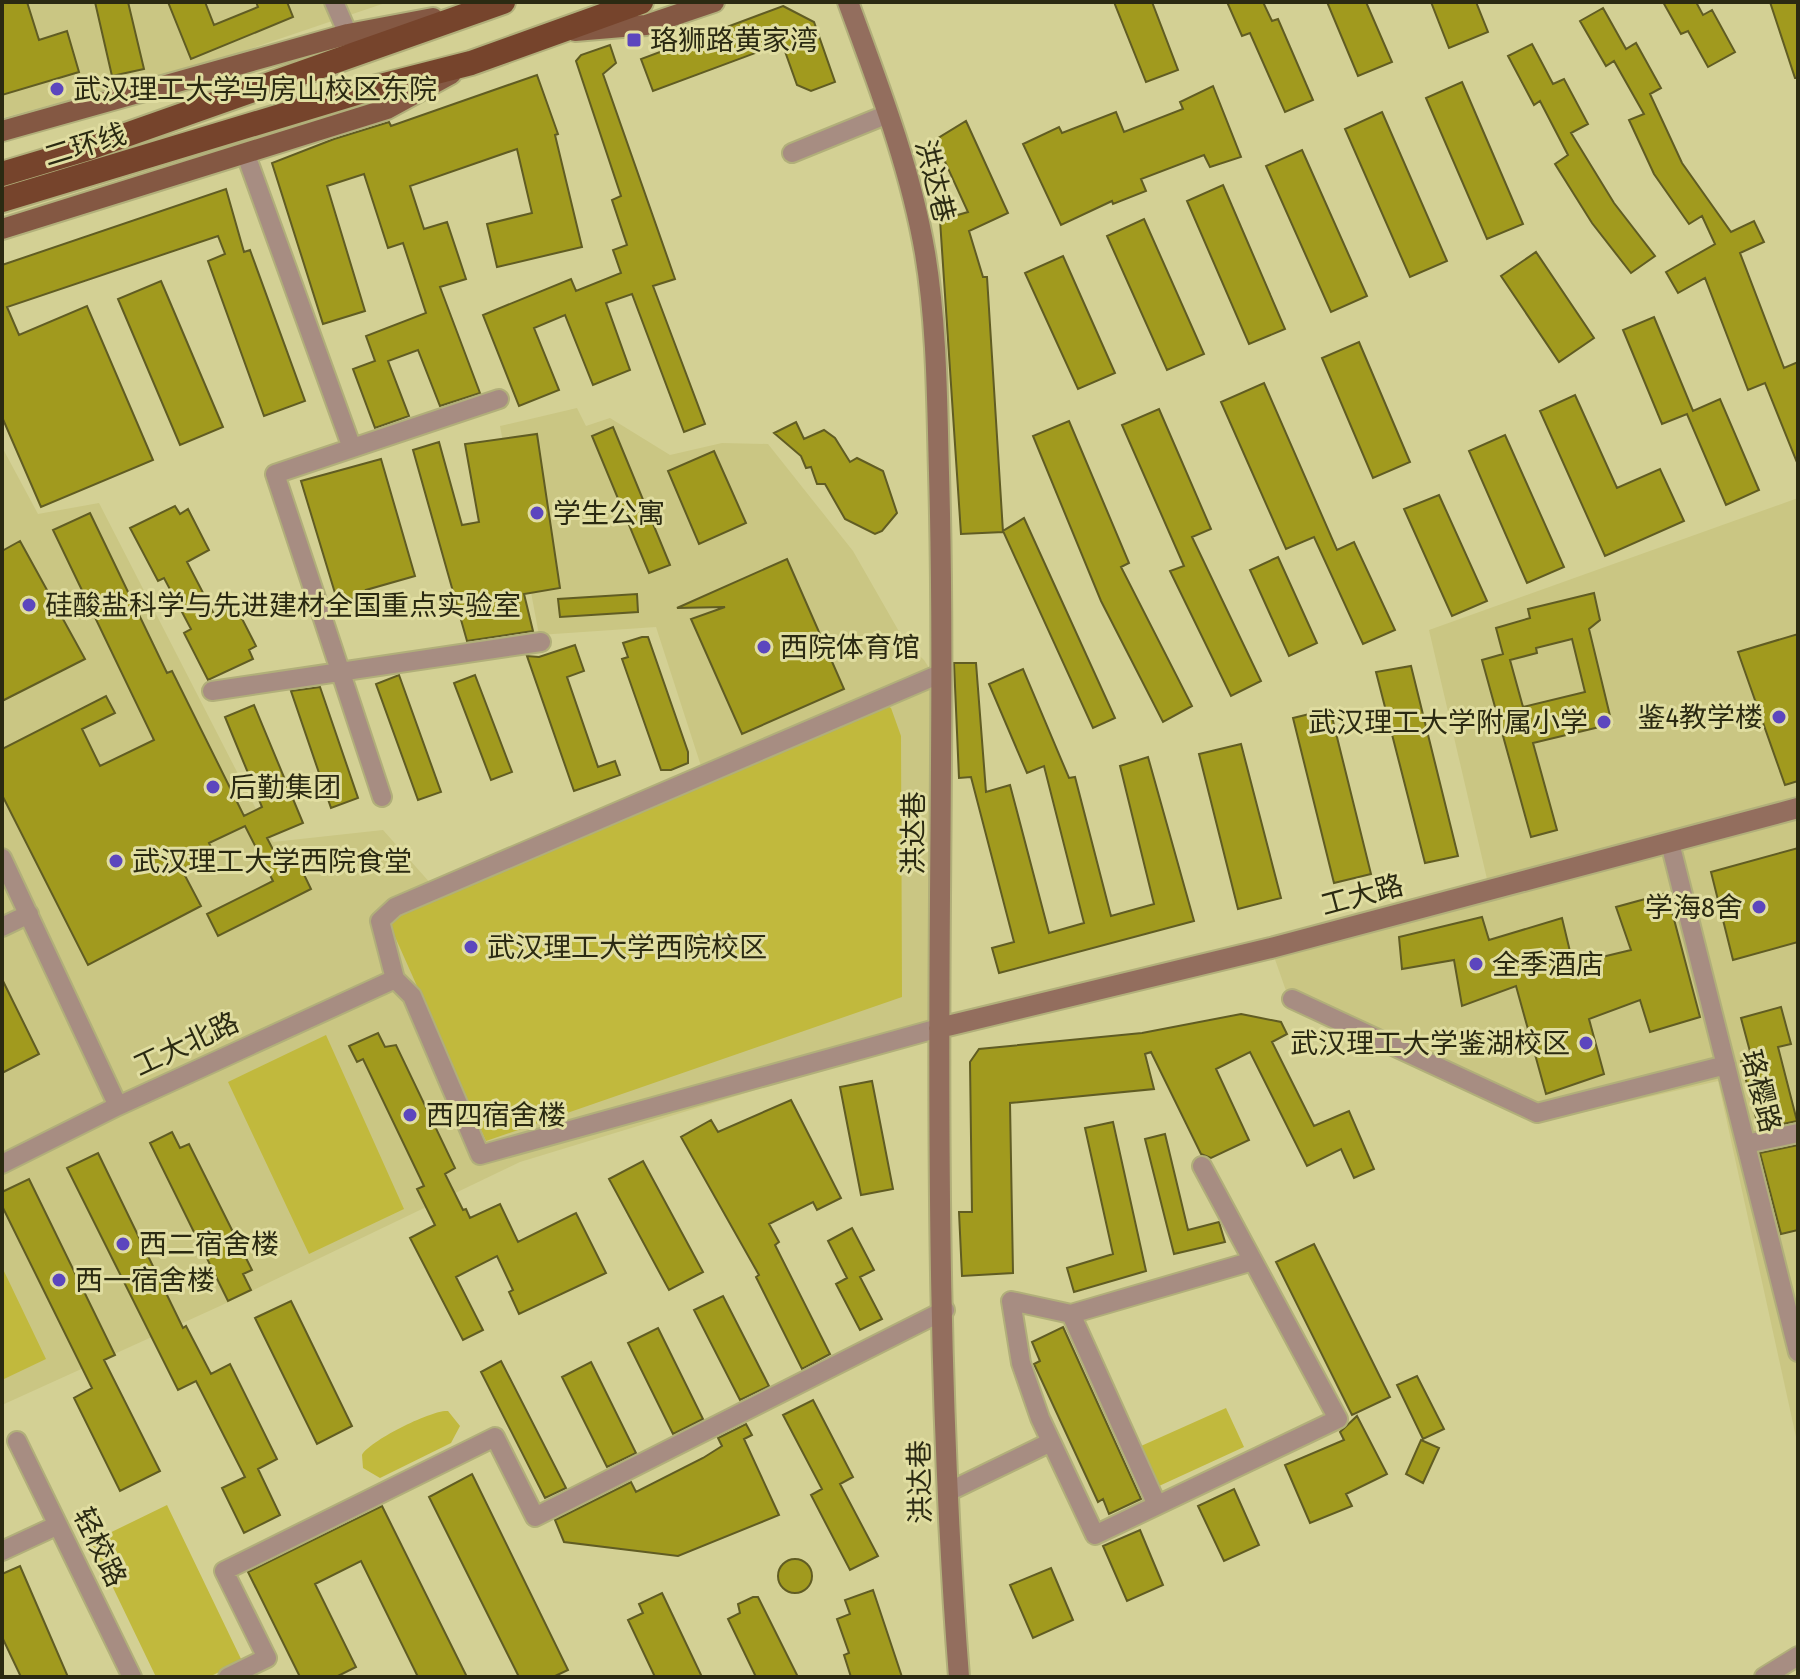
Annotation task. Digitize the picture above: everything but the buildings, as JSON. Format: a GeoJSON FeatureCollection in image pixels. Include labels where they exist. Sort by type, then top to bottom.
{"type":"FeatureCollection","features":[{"type":"Feature","properties":{"kind":"highway","name":"二环线"},"geometry":{"type":"LineString","coordinates":[[2,200],[373,88],[471,63],[641,2]]}},
{"type":"Feature","properties":{"kind":"highway","name":"二环线"},"geometry":{"type":"LineString","coordinates":[[2,174],[228,99],[491,6]]}},
{"type":"Feature","properties":{"kind":"highway"},"geometry":{"type":"LineString","coordinates":[[2,158],[127,120],[228,99]]}},
{"type":"Feature","properties":{"kind":"main road"},"geometry":{"type":"LineString","coordinates":[[563,31],[637,27],[714,2]]}},
{"type":"Feature","properties":{"kind":"main road"},"geometry":{"type":"LineString","coordinates":[[2,131],[348,34],[491,6]]}},
{"type":"Feature","properties":{"kind":"main road"},"geometry":{"type":"LineString","coordinates":[[2,229],[387,109],[471,63]]}},
{"type":"Feature","properties":{"kind":"street"},"geometry":{"type":"LineString","coordinates":[[334,2],[348,34]]}},
{"type":"Feature","properties":{"kind":"street","name":"洪达巷"},"geometry":{"type":"LineString","coordinates":[[848,2],[888,114],[925,256],[936,382],[942,673],[939,1028],[948,1492],[959,1677]]}},
{"type":"Feature","properties":{"kind":"street"},"geometry":{"type":"LineString","coordinates":[[792,153],[888,114]]}},
{"type":"Feature","properties":{"kind":"street"},"geometry":{"type":"LineString","coordinates":[[246,155],[352,448]]}},
{"type":"Feature","properties":{"kind":"street"},"geometry":{"type":"LineString","coordinates":[[382,797],[275,474],[499,399]]}},
{"type":"Feature","properties":{"kind":"street"},"geometry":{"type":"LineString","coordinates":[[212,691],[340,669],[541,642]]}},
{"type":"Feature","properties":{"kind":"street"},"geometry":{"type":"LineString","coordinates":[[939,1028],[480,1155],[412,996],[395,979],[380,921],[395,907],[942,673]]}},
{"type":"Feature","properties":{"kind":"street","name":"工大路"},"geometry":{"type":"LineString","coordinates":[[939,1028],[1271,948],[1798,808]]}},
{"type":"Feature","properties":{"kind":"street","name":"珞樱路"},"geometry":{"type":"LineString","coordinates":[[1670,843],[1746,1144],[1790,1292],[1798,1352]]}},
{"type":"Feature","properties":{"kind":"street"},"geometry":{"type":"LineString","coordinates":[[2,858],[118,1106]]}},
{"type":"Feature","properties":{"kind":"street"},"geometry":{"type":"LineString","coordinates":[[2,927],[29,914]]}},
{"type":"Feature","properties":{"kind":"street","name":"工大北路"},"geometry":{"type":"LineString","coordinates":[[2,1164],[118,1106],[395,979]]}},
{"type":"Feature","properties":{"kind":"street"},"geometry":{"type":"LineString","coordinates":[[1292,999],[1537,1113],[1726,1065]]}},
{"type":"Feature","properties":{"kind":"street"},"geometry":{"type":"LineString","coordinates":[[1746,1144],[1798,1133]]}},
{"type":"Feature","properties":{"kind":"street"},"geometry":{"type":"LineString","coordinates":[[1202,1166],[1338,1419],[1095,1535],[1051,1442],[1021,1363],[1011,1301],[1071,1314],[1253,1261]]}},
{"type":"Feature","properties":{"kind":"street"},"geometry":{"type":"LineString","coordinates":[[228,1677],[267,1658],[224,1571],[495,1437],[535,1517],[945,1310]]}},
{"type":"Feature","properties":{"kind":"street"},"geometry":{"type":"LineString","coordinates":[[1071,1314],[1157,1505]]}},
{"type":"Feature","properties":{"kind":"street","name":"轻校路"},"geometry":{"type":"LineString","coordinates":[[17,1441],[132,1677]]}},
{"type":"Feature","properties":{"kind":"street"},"geometry":{"type":"LineString","coordinates":[[948,1492],[1051,1442]]}},
{"type":"Feature","properties":{"kind":"street"},"geometry":{"type":"LineString","coordinates":[[2,1551],[58,1525]]}},
{"type":"Feature","properties":{"kind":"street"},"geometry":{"type":"LineString","coordinates":[[1764,1677],[1798,1656]]}},
{"type":"Feature","properties":{"kind":"shaded area","name":"武汉理工大学马房山校区东院"},"geometry":{"type":"Polygon","coordinates":[[[2,2],[388,2],[220,59],[2,118],[2,2]]]}},
{"type":"Feature","properties":{"kind":"shaded area","name":"武汉理工大学西院校区"},"geometry":{"type":"Polygon","coordinates":[[[577,408],[586,426],[610,418],[670,455],[722,443],[768,444],[853,551],[905,642],[924,660],[942,688],[939,1034],[520,1162],[220,1306],[2,1405],[2,447],[38,514],[99,503],[273,842],[383,830],[432,885],[702,769],[656,627],[539,635],[500,426],[577,408]]]}},
{"type":"Feature","properties":{"kind":"shaded area"},"geometry":{"type":"Polygon","coordinates":[[[1798,498],[1798,1446],[1718,1081],[1545,1121],[1291,1005],[1271,948],[1487,879],[1429,630],[1798,498]]]}},
{"type":"Feature","properties":{"kind":"shaded area"},"geometry":{"type":"Polygon","coordinates":[[[882,703],[891,708],[901,736],[902,997],[486,1141],[388,921],[882,703]]]}},
{"type":"Feature","properties":{"kind":"shaded area"},"geometry":{"type":"Polygon","coordinates":[[[326,1035],[404,1209],[309,1254],[228,1082],[326,1035]]]}},
{"type":"Feature","properties":{"kind":"shaded area"},"geometry":{"type":"Polygon","coordinates":[[[2,1267],[46,1359],[4,1379],[2,1374],[2,1267]]]}},
{"type":"Feature","properties":{"kind":"shaded area"},"geometry":{"type":"Polygon","coordinates":[[[1226,1408],[1244,1447],[1159,1486],[1141,1446],[1226,1408]]]}},
{"type":"Feature","properties":{"kind":"shaded area"},"geometry":{"type":"Polygon","coordinates":[[[448,1411],[460,1426],[451,1443],[380,1478],[363,1468],[362,1455],[376,1442],[416,1420],[448,1411]]]}},
{"type":"Feature","properties":{"kind":"shaded area"},"geometry":{"type":"Polygon","coordinates":[[[167,1505],[242,1661],[209,1677],[156,1677],[91,1542],[167,1505]]]}},
{"type":"Feature","properties":{"kind":"place","name":"珞狮路黄家湾"},"geometry":{"type":"Point","coordinates":[634,40]}},
{"type":"Feature","properties":{"kind":"place","name":"武汉理工大学马房山校区东院"},"geometry":{"type":"Point","coordinates":[57,89]}},
{"type":"Feature","properties":{"kind":"place","name":"学生公寓"},"geometry":{"type":"Point","coordinates":[537,513]}},
{"type":"Feature","properties":{"kind":"place","name":"硅酸盐科学与先进建材全国重点实验室"},"geometry":{"type":"Point","coordinates":[29,605]}},
{"type":"Feature","properties":{"kind":"place","name":"西院体育馆"},"geometry":{"type":"Point","coordinates":[764,647]}},
{"type":"Feature","properties":{"kind":"place","name":"鉴4教学楼"},"geometry":{"type":"Point","coordinates":[1779,717]}},
{"type":"Feature","properties":{"kind":"place","name":"武汉理工大学附属小学"},"geometry":{"type":"Point","coordinates":[1604,722]}},
{"type":"Feature","properties":{"kind":"place","name":"后勤集团"},"geometry":{"type":"Point","coordinates":[213,787]}},
{"type":"Feature","properties":{"kind":"place","name":"武汉理工大学西院食堂"},"geometry":{"type":"Point","coordinates":[116,861]}},
{"type":"Feature","properties":{"kind":"place","name":"学海8舍"},"geometry":{"type":"Point","coordinates":[1759,907]}},
{"type":"Feature","properties":{"kind":"place","name":"武汉理工大学西院校区"},"geometry":{"type":"Point","coordinates":[471,947]}},
{"type":"Feature","properties":{"kind":"place","name":"全季酒店"},"geometry":{"type":"Point","coordinates":[1476,964]}},
{"type":"Feature","properties":{"kind":"place","name":"武汉理工大学鉴湖校区"},"geometry":{"type":"Point","coordinates":[1586,1043]}},
{"type":"Feature","properties":{"kind":"place","name":"西四宿舍楼"},"geometry":{"type":"Point","coordinates":[410,1115]}},
{"type":"Feature","properties":{"kind":"place","name":"西二宿舍楼"},"geometry":{"type":"Point","coordinates":[123,1244]}},
{"type":"Feature","properties":{"kind":"place","name":"西一宿舍楼"},"geometry":{"type":"Point","coordinates":[59,1280]}}]}
